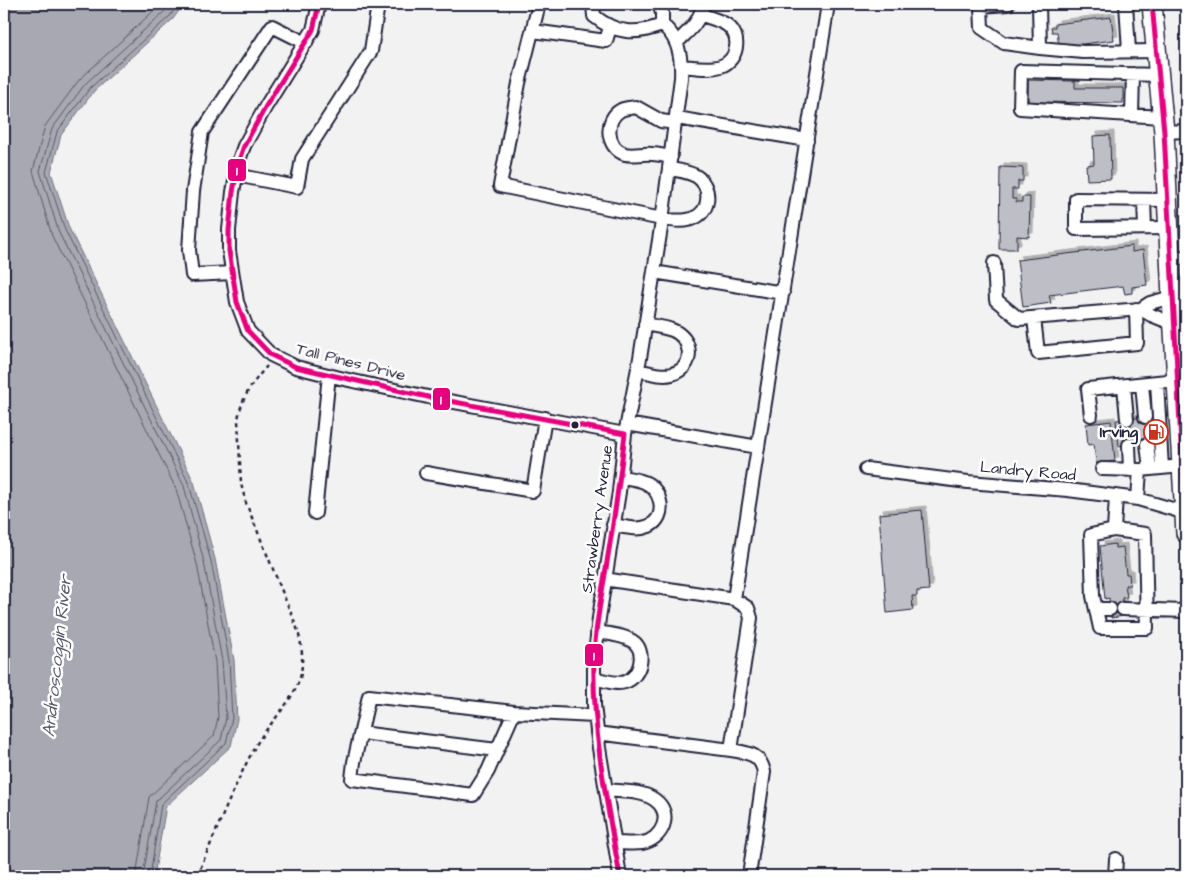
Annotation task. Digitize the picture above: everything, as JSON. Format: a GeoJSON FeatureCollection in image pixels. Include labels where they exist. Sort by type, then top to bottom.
{"type":"FeatureCollection","features":[{"type":"Feature","properties":{"kind":"highway"},"geometry":{"type":"LineString","coordinates":[[1152,4],[1163,124],[1169,228],[1179,258],[1172,297],[1186,533]]}},
{"type":"Feature","properties":{"kind":"street","name":"Tall Pines Drive"},"geometry":{"type":"LineString","coordinates":[[319,4],[316,21],[306,43],[266,106],[244,146],[236,175],[229,230],[232,273],[236,302],[244,324],[258,342],[271,355],[296,367],[428,397],[545,418],[758,447]]}},
{"type":"Feature","properties":{"kind":"street"},"geometry":{"type":"LineString","coordinates":[[236,175],[297,188],[302,159],[370,51],[378,4]]}},
{"type":"Feature","properties":{"kind":"street"},"geometry":{"type":"LineString","coordinates":[[539,4],[519,83],[500,186],[662,219],[686,221],[695,218],[702,212],[706,204],[708,194],[704,184],[697,177],[652,154],[624,154],[614,147],[610,139],[609,130],[612,120],[620,111],[636,107],[660,120],[676,120],[807,140]]}},
{"type":"Feature","properties":{"kind":"street"},"geometry":{"type":"LineString","coordinates":[[593,4],[594,16],[610,27],[635,32],[662,25]]}},
{"type":"Feature","properties":{"kind":"street","name":"Strawberry Avenue"},"geometry":{"type":"LineString","coordinates":[[620,876],[597,733],[594,678],[597,632],[604,579],[621,477],[626,429],[654,272],[682,66],[681,56],[670,30],[662,25],[662,14],[659,4]]}},
{"type":"Feature","properties":{"kind":"street"},"geometry":{"type":"LineString","coordinates":[[734,599],[828,4]]}},
{"type":"Feature","properties":{"kind":"street"},"geometry":{"type":"LineString","coordinates":[[1008,4],[980,6],[982,28],[1004,43],[1083,52],[1157,51]]}},
{"type":"Feature","properties":{"kind":"street"},"geometry":{"type":"LineString","coordinates":[[1039,4],[1040,48]]}},
{"type":"Feature","properties":{"kind":"street"},"geometry":{"type":"LineString","coordinates":[[1126,4],[1129,51]]}},
{"type":"Feature","properties":{"kind":"street"},"geometry":{"type":"LineString","coordinates":[[676,43],[694,27],[702,9],[728,26],[734,33],[736,52],[732,60],[723,66],[714,68],[682,66]]}},
{"type":"Feature","properties":{"kind":"street"},"geometry":{"type":"LineString","coordinates":[[232,273],[192,275],[189,250],[192,191],[202,132],[272,26],[306,43]]}},
{"type":"Feature","properties":{"kind":"street"},"geometry":{"type":"LineString","coordinates":[[533,31],[606,41],[610,27]]}},
{"type":"Feature","properties":{"kind":"street"},"geometry":{"type":"LineString","coordinates":[[1159,75],[1020,71],[1020,108],[1132,115],[1186,131]]}},
{"type":"Feature","properties":{"kind":"street"},"geometry":{"type":"LineString","coordinates":[[1132,115],[1133,74]]}},
{"type":"Feature","properties":{"kind":"street"},"geometry":{"type":"LineString","coordinates":[[1168,200],[1076,199],[1076,229],[1169,228]]}},
{"type":"Feature","properties":{"kind":"street"},"geometry":{"type":"LineString","coordinates":[[1138,228],[1144,200]]}},
{"type":"Feature","properties":{"kind":"street"},"geometry":{"type":"LineString","coordinates":[[994,263],[996,300],[1019,319],[1138,309],[1150,303],[1172,297]]}},
{"type":"Feature","properties":{"kind":"street"},"geometry":{"type":"LineString","coordinates":[[654,272],[783,293]]}},
{"type":"Feature","properties":{"kind":"street"},"geometry":{"type":"LineString","coordinates":[[1034,318],[1038,353],[1137,343],[1138,309]]}},
{"type":"Feature","properties":{"kind":"street"},"geometry":{"type":"LineString","coordinates":[[1138,309],[1174,324]]}},
{"type":"Feature","properties":{"kind":"street"},"geometry":{"type":"LineString","coordinates":[[638,370],[672,374],[681,369],[689,360],[690,350],[687,342],[680,335],[672,330],[645,324]]}},
{"type":"Feature","properties":{"kind":"street"},"geometry":{"type":"LineString","coordinates":[[314,513],[329,375]]}},
{"type":"Feature","properties":{"kind":"street"},"geometry":{"type":"LineString","coordinates":[[1091,415],[1088,389],[1177,380]]}},
{"type":"Feature","properties":{"kind":"street"},"geometry":{"type":"LineString","coordinates":[[1138,499],[1146,469],[1157,382]]}},
{"type":"Feature","properties":{"kind":"street"},"geometry":{"type":"LineString","coordinates":[[1142,384],[1145,417]]}},
{"type":"Feature","properties":{"kind":"street"},"geometry":{"type":"LineString","coordinates":[[1124,386],[1127,419]]}},
{"type":"Feature","properties":{"kind":"street"},"geometry":{"type":"LineString","coordinates":[[426,472],[533,491],[545,418]]}},
{"type":"Feature","properties":{"kind":"street"},"geometry":{"type":"LineString","coordinates":[[1146,469],[1147,444]]}},
{"type":"Feature","properties":{"kind":"street"},"geometry":{"type":"LineString","coordinates":[[1129,445],[1146,469]]}},
{"type":"Feature","properties":{"kind":"street"},"geometry":{"type":"LineString","coordinates":[[1102,469],[1146,469],[1182,466]]}},
{"type":"Feature","properties":{"kind":"street","name":"Landry Road"},"geometry":{"type":"LineString","coordinates":[[866,469],[968,482],[1068,490],[1138,499],[1186,513]]}},
{"type":"Feature","properties":{"kind":"street"},"geometry":{"type":"LineString","coordinates":[[613,525],[639,529],[651,525],[662,507],[660,497],[645,482],[621,477]]}},
{"type":"Feature","properties":{"kind":"street"},"geometry":{"type":"LineString","coordinates":[[1114,530],[1116,496]]}},
{"type":"Feature","properties":{"kind":"street"},"geometry":{"type":"LineString","coordinates":[[1114,530],[1146,534],[1147,628],[1100,628],[1096,609],[1093,596],[1091,535],[1114,530]]}},
{"type":"Feature","properties":{"kind":"street"},"geometry":{"type":"LineString","coordinates":[[604,579],[734,599],[748,608],[751,618],[730,750]]}},
{"type":"Feature","properties":{"kind":"street"},"geometry":{"type":"LineString","coordinates":[[1096,609],[1110,609]]}},
{"type":"Feature","properties":{"kind":"street"},"geometry":{"type":"LineString","coordinates":[[1123,609],[1186,611]]}},
{"type":"Feature","properties":{"kind":"street"},"geometry":{"type":"LineString","coordinates":[[594,678],[616,683],[625,682],[633,677],[641,662],[640,653],[635,643],[627,638],[597,632]]}},
{"type":"Feature","properties":{"kind":"street"},"geometry":{"type":"LineString","coordinates":[[514,712],[488,771],[473,795],[352,780],[369,696],[514,712],[595,716]]}},
{"type":"Feature","properties":{"kind":"street"},"geometry":{"type":"LineString","coordinates":[[597,733],[730,750],[749,753],[758,758],[762,763],[764,772],[749,876]]}},
{"type":"Feature","properties":{"kind":"street"},"geometry":{"type":"LineString","coordinates":[[361,734],[497,750]]}},
{"type":"Feature","properties":{"kind":"street"},"geometry":{"type":"LineString","coordinates":[[606,790],[637,793],[656,800],[662,808],[665,819],[662,830],[654,838],[642,843],[615,843]]}},
{"type":"Feature","properties":{"kind":"street"},"geometry":{"type":"LineString","coordinates":[[1115,876],[1116,860]]}},
{"type":"Feature","properties":{"kind":"path"},"geometry":{"type":"LineString","coordinates":[[198,876],[251,754],[263,733],[291,696],[301,669],[302,650],[297,628],[246,503],[241,484],[239,412],[249,388],[267,366]]}},
{"type":"Feature","properties":{"kind":"water","name":"Androscoggin River"},"geometry":{"type":"Polygon","coordinates":[[[4,4],[184,4],[173,19],[94,91],[61,135],[51,172],[69,228],[194,482],[215,559],[234,660],[237,719],[231,746],[166,806],[154,876],[4,876],[4,4]]]}},
{"type":"Feature","properties":{"kind":"building"},"geometry":{"type":"Polygon","coordinates":[[[1111,17],[1114,40],[1059,47],[1057,32],[1052,32],[1051,27],[1055,27],[1055,24],[1111,17]]]}},
{"type":"Feature","properties":{"kind":"building"},"geometry":{"type":"Polygon","coordinates":[[[1028,80],[1075,81],[1075,88],[1123,88],[1123,103],[1028,102],[1028,80]]]}},
{"type":"Feature","properties":{"kind":"building"},"geometry":{"type":"Polygon","coordinates":[[[1110,135],[1111,179],[1087,180],[1086,165],[1094,164],[1093,136],[1110,135]]]}},
{"type":"Feature","properties":{"kind":"building"},"geometry":{"type":"Polygon","coordinates":[[[1000,167],[1023,168],[1023,181],[1018,181],[1018,189],[1012,189],[1012,199],[1016,199],[1016,202],[1022,202],[1022,197],[1030,197],[1029,237],[1017,236],[1017,249],[999,249],[1000,167]]]}},
{"type":"Feature","properties":{"kind":"building"},"geometry":{"type":"Polygon","coordinates":[[[1132,246],[1132,252],[1143,250],[1147,285],[1132,287],[1132,293],[1125,294],[1123,286],[1049,295],[1051,303],[1023,307],[1017,260],[1132,246]]]}},
{"type":"Feature","properties":{"kind":"building"},"geometry":{"type":"Polygon","coordinates":[[[1155,416],[1157,443],[1119,446],[1116,420],[1155,416]]]}},
{"type":"Feature","properties":{"kind":"building"},"geometry":{"type":"Polygon","coordinates":[[[1111,421],[1115,461],[1096,463],[1094,444],[1088,445],[1086,424],[1111,421]]]}},
{"type":"Feature","properties":{"kind":"building"},"geometry":{"type":"Polygon","coordinates":[[[922,510],[929,590],[917,591],[917,596],[912,596],[913,610],[887,613],[879,514],[922,510]]]}},
{"type":"Feature","properties":{"kind":"building"},"geometry":{"type":"Polygon","coordinates":[[[1115,544],[1115,548],[1123,547],[1126,574],[1129,574],[1130,585],[1125,585],[1127,597],[1122,598],[1124,616],[1111,618],[1109,598],[1105,599],[1100,546],[1115,544]]]}},
{"type":"Feature","properties":{"kind":"tunnel"},"geometry":{"type":"LineString","coordinates":[[1145,417],[1147,444]]}},
{"type":"Feature","properties":{"kind":"tunnel"},"geometry":{"type":"LineString","coordinates":[[1127,419],[1129,445]]}},
{"type":"Feature","properties":{"kind":"transit line","name":"1"},"geometry":{"type":"LineString","coordinates":[[319,4],[313,30],[266,106],[244,146],[239,160],[233,192],[229,251],[237,302],[248,331],[271,355],[296,367],[428,397],[625,434]]}},
{"type":"Feature","properties":{"kind":"transit line","name":"1"},"geometry":{"type":"LineString","coordinates":[[1152,4],[1164,132],[1186,533]]}},
{"type":"Feature","properties":{"kind":"transit line","name":"1"},"geometry":{"type":"LineString","coordinates":[[620,876],[598,740],[595,712],[594,657],[597,621],[625,434]]}},
{"type":"Feature","properties":{"kind":"place","name":"Irving"},"geometry":{"type":"Point","coordinates":[1156,432]}}]}
